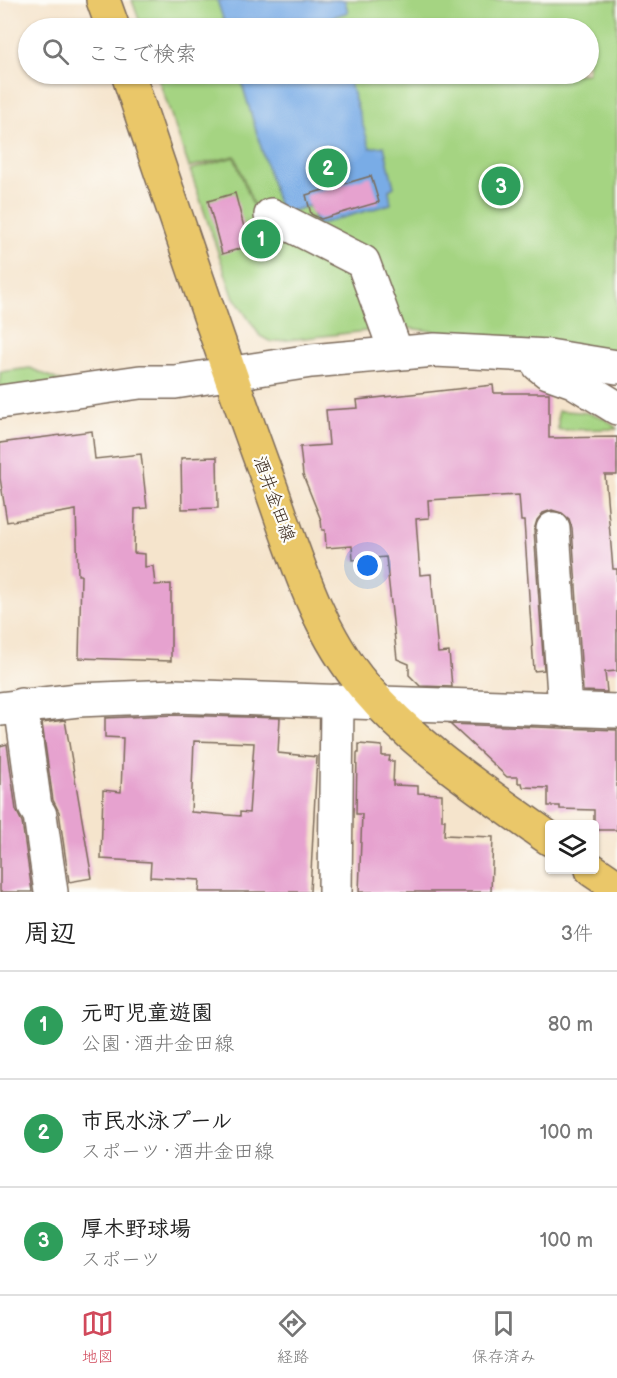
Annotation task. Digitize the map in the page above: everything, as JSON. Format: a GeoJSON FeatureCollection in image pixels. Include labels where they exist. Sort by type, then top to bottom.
{"type":"FeatureCollection","features":[{"type":"Feature","properties":{"kind":"main road"},"geometry":{"type":"LineString","coordinates":[[103,0],[109,18]]}},
{"type":"Feature","properties":{"kind":"main road","name":"酒井金田線"},"geometry":{"type":"LineString","coordinates":[[131,84],[229,375],[314,602],[328,631],[351,669],[405,729],[450,767],[545,835]]}},
{"type":"Feature","properties":{"kind":"main road"},"geometry":{"type":"LineString","coordinates":[[598,874],[617,887]]}},
{"type":"Feature","properties":{"kind":"street"},"geometry":{"type":"LineString","coordinates":[[271,215],[363,262],[396,352]]}},
{"type":"Feature","properties":{"kind":"street"},"geometry":{"type":"LineString","coordinates":[[0,402],[140,382],[175,382],[396,352],[435,350],[523,354],[617,367]]}},
{"type":"Feature","properties":{"kind":"street"},"geometry":{"type":"LineString","coordinates":[[523,354],[548,372],[573,381],[617,408]]}},
{"type":"Feature","properties":{"kind":"street"},"geometry":{"type":"LineString","coordinates":[[553,529],[565,710]]}},
{"type":"Feature","properties":{"kind":"street"},"geometry":{"type":"LineString","coordinates":[[51,892],[40,815],[35,807],[10,707],[78,700],[174,696],[617,711]]}},
{"type":"Feature","properties":{"kind":"street"},"geometry":{"type":"LineString","coordinates":[[335,892],[337,701]]}},
{"type":"Feature","properties":{"kind":"green space"},"geometry":{"type":"Polygon","coordinates":[[[132,0],[617,0],[617,358],[553,346],[391,326],[365,259],[256,212],[235,156],[189,167],[160,84],[599,84],[599,18],[138,18],[132,0]]]}},
{"type":"Feature","properties":{"kind":"green space"},"geometry":{"type":"Polygon","coordinates":[[[234,157],[256,213],[360,264],[383,329],[271,342],[260,336],[233,296],[190,170],[234,157]]]}},
{"type":"Feature","properties":{"kind":"green space"},"geometry":{"type":"Polygon","coordinates":[[[30,368],[67,384],[0,394],[0,372],[30,368]]]}},
{"type":"Feature","properties":{"kind":"green space"},"geometry":{"type":"Polygon","coordinates":[[[558,411],[582,412],[598,416],[617,429],[558,430],[558,411]]]}},
{"type":"Feature","properties":{"kind":"water"},"geometry":{"type":"Polygon","coordinates":[[[217,0],[345,0],[348,12],[330,18],[223,18],[217,0]]]}},
{"type":"Feature","properties":{"kind":"water"},"geometry":{"type":"Polygon","coordinates":[[[242,84],[350,84],[370,148],[384,146],[394,187],[389,190],[391,204],[317,225],[309,206],[281,214],[242,84]]]}},
{"type":"Feature","properties":{"kind":"building"},"geometry":{"type":"Polygon","coordinates":[[[371,176],[379,202],[321,219],[311,214],[306,195],[371,176]]]}},
{"type":"Feature","properties":{"kind":"building"},"geometry":{"type":"Polygon","coordinates":[[[235,193],[249,246],[222,254],[208,201],[235,193]]]}},
{"type":"Feature","properties":{"kind":"building"},"geometry":{"type":"Polygon","coordinates":[[[493,385],[494,393],[549,393],[549,438],[617,437],[617,475],[605,475],[613,569],[617,569],[617,671],[605,672],[607,692],[583,691],[572,528],[569,519],[562,513],[552,510],[543,513],[537,520],[534,530],[544,670],[534,671],[524,521],[521,521],[519,495],[428,500],[429,518],[416,519],[420,575],[431,574],[438,653],[449,652],[452,687],[420,686],[409,675],[409,664],[397,659],[386,557],[353,560],[352,546],[326,548],[325,530],[322,530],[321,520],[303,475],[300,447],[329,445],[326,410],[358,408],[357,400],[493,385]]]}},
{"type":"Feature","properties":{"kind":"building"},"geometry":{"type":"Polygon","coordinates":[[[92,431],[95,459],[141,454],[147,508],[135,509],[134,553],[145,554],[145,567],[153,566],[155,585],[171,584],[171,661],[79,658],[81,575],[78,575],[76,510],[7,522],[0,478],[0,443],[92,431]]]}},
{"type":"Feature","properties":{"kind":"building"},"geometry":{"type":"Polygon","coordinates":[[[217,457],[218,508],[182,509],[181,458],[217,457]]]}},
{"type":"Feature","properties":{"kind":"building"},"geometry":{"type":"Polygon","coordinates":[[[174,715],[280,718],[278,753],[317,757],[310,892],[199,892],[200,880],[150,877],[151,862],[101,859],[103,790],[121,792],[123,738],[105,737],[105,718],[174,715]],[[194,741],[191,812],[240,816],[240,812],[249,813],[254,743],[194,741]]]}},
{"type":"Feature","properties":{"kind":"building"},"geometry":{"type":"Polygon","coordinates":[[[65,720],[92,878],[69,882],[59,812],[53,800],[42,723],[65,720]]]}},
{"type":"Feature","properties":{"kind":"building"},"geometry":{"type":"Polygon","coordinates":[[[450,724],[617,730],[617,830],[599,830],[599,820],[594,820],[594,810],[560,809],[560,806],[548,806],[548,788],[523,787],[522,783],[518,783],[518,777],[507,777],[450,724]]]}},
{"type":"Feature","properties":{"kind":"building"},"geometry":{"type":"Polygon","coordinates":[[[7,744],[16,810],[22,822],[32,892],[0,892],[0,746],[7,744]]]}},
{"type":"Feature","properties":{"kind":"building"},"geometry":{"type":"Polygon","coordinates":[[[359,744],[382,746],[382,756],[390,756],[389,761],[394,761],[393,785],[418,786],[418,793],[442,794],[444,835],[493,837],[491,892],[359,892],[362,814],[356,814],[359,744]]]}},
{"type":"Feature","properties":{"kind":"place","name":"市民水泳プール"},"geometry":{"type":"Point","coordinates":[328,168]}},
{"type":"Feature","properties":{"kind":"place","name":"厚木野球場"},"geometry":{"type":"Point","coordinates":[501,186]}},
{"type":"Feature","properties":{"kind":"place","name":"元町児童遊園"},"geometry":{"type":"Point","coordinates":[261,239]}}]}
